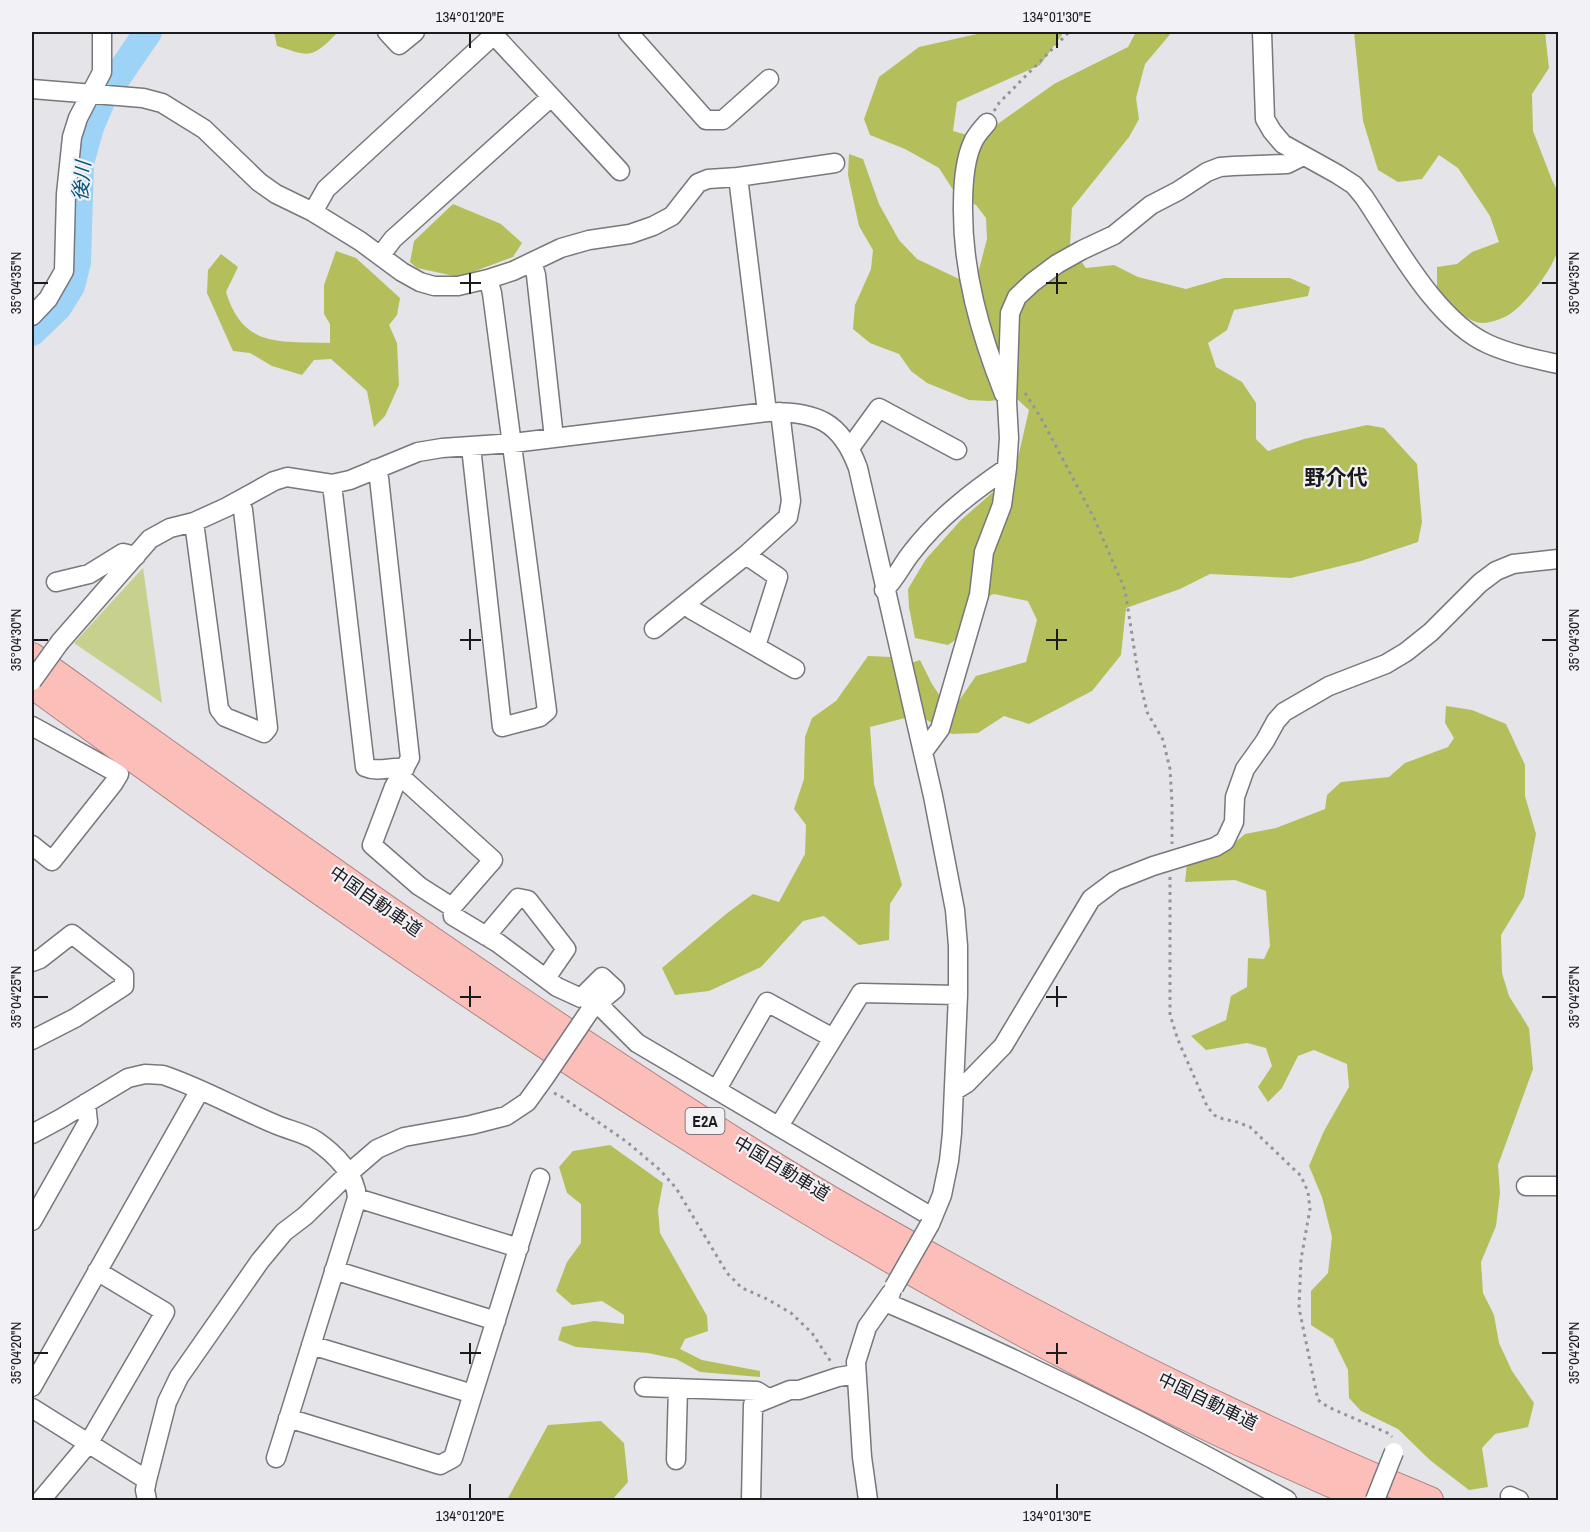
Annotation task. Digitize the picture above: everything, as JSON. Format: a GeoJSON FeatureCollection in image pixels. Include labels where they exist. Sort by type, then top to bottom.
{"type":"FeatureCollection","features":[{"type":"Feature","properties":{"kind":"highway","name":"中国自動車道"},"geometry":{"type":"LineString","coordinates":[[32,656],[423,934],[562,1028],[787,1173],[1030,1311],[1183,1390],[1336,1461],[1430,1500]]}},
{"type":"Feature","properties":{"kind":"highway","name":"中国自動車道"},"geometry":{"type":"LineString","coordinates":[[32,683],[248,840],[411,954],[660,1120],[785,1198],[892,1263],[1173,1412],[1368,1500]]}},
{"type":"Feature","properties":{"kind":"street"},"geometry":{"type":"LineString","coordinates":[[32,316],[48,299],[64,271],[66,194],[72,137],[78,118],[94,94],[102,72],[102,32]]}},
{"type":"Feature","properties":{"kind":"street"},"geometry":{"type":"LineString","coordinates":[[387,32],[399,45],[415,32]]}},
{"type":"Feature","properties":{"kind":"street"},"geometry":{"type":"LineString","coordinates":[[628,32],[705,120],[723,120],[770,79]]}},
{"type":"Feature","properties":{"kind":"street"},"geometry":{"type":"LineString","coordinates":[[1262,32],[1265,119],[1283,144],[1337,174],[1359,191],[1436,302],[1458,325],[1486,344],[1558,364]]}},
{"type":"Feature","properties":{"kind":"street"},"geometry":{"type":"LineString","coordinates":[[313,212],[326,189],[496,33],[550,98],[620,171]]}},
{"type":"Feature","properties":{"kind":"street"},"geometry":{"type":"LineString","coordinates":[[32,89],[143,98],[162,103],[182,113],[204,129],[259,182],[276,194],[313,212],[381,255],[402,272],[420,282],[434,286],[458,286],[488,279],[561,248],[589,240],[630,234],[653,226],[672,216],[698,183],[708,179],[834,163]]}},
{"type":"Feature","properties":{"kind":"street"},"geometry":{"type":"LineString","coordinates":[[381,255],[393,238],[550,98]]}},
{"type":"Feature","properties":{"kind":"street"},"geometry":{"type":"LineString","coordinates":[[987,123],[973,141],[966,164],[963,189],[963,231],[967,276],[988,354],[1007,402]]}},
{"type":"Feature","properties":{"kind":"street"},"geometry":{"type":"LineString","coordinates":[[923,752],[940,729],[979,595],[984,552],[1002,505],[1009,438],[1007,402],[1010,313],[1017,297],[1033,282],[1065,259],[1114,236],[1151,205],[1207,172],[1226,166],[1287,164],[1303,156]]}},
{"type":"Feature","properties":{"kind":"street"},"geometry":{"type":"LineString","coordinates":[[654,629],[747,555],[788,518],[791,501],[774,412],[738,177]]}},
{"type":"Feature","properties":{"kind":"street"},"geometry":{"type":"LineString","coordinates":[[532,262],[536,275],[554,438]]}},
{"type":"Feature","properties":{"kind":"street"},"geometry":{"type":"LineString","coordinates":[[471,447],[502,726],[540,717],[547,711],[513,443],[492,293],[488,279]]}},
{"type":"Feature","properties":{"kind":"street"},"geometry":{"type":"LineString","coordinates":[[850,448],[879,408],[957,450]]}},
{"type":"Feature","properties":{"kind":"street"},"geometry":{"type":"LineString","coordinates":[[32,683],[60,642],[150,539],[170,528],[194,522],[240,501],[274,481],[287,477],[332,484],[350,480],[418,453],[442,448],[513,443],[774,412],[800,413],[821,420],[835,428],[850,448],[863,491],[923,752],[955,910],[958,946],[954,1091],[949,1161],[942,1195],[931,1220],[890,1294],[867,1327],[856,1362],[862,1457],[868,1500]]}},
{"type":"Feature","properties":{"kind":"street"},"geometry":{"type":"LineString","coordinates":[[884,590],[893,582],[911,552],[947,513],[1007,468]]}},
{"type":"Feature","properties":{"kind":"street"},"geometry":{"type":"LineString","coordinates":[[375,469],[379,478],[410,758],[372,845],[419,886],[452,907]]}},
{"type":"Feature","properties":{"kind":"street"},"geometry":{"type":"LineString","coordinates":[[32,1408],[88,1444],[144,1494],[167,1402],[179,1377],[260,1261],[284,1233],[377,1149],[404,1137],[506,1116],[527,1102],[594,1007],[615,989],[602,977],[581,998],[557,987],[486,936],[453,916],[452,907],[493,860],[403,772],[394,767],[375,771],[365,767],[332,484]]}},
{"type":"Feature","properties":{"kind":"street"},"geometry":{"type":"LineString","coordinates":[[194,522],[219,709],[225,717],[264,733],[268,728],[267,716],[243,510],[240,501]]}},
{"type":"Feature","properties":{"kind":"street"},"geometry":{"type":"LineString","coordinates":[[56,582],[89,574],[123,553],[136,556]]}},
{"type":"Feature","properties":{"kind":"street"},"geometry":{"type":"LineString","coordinates":[[747,555],[778,577],[756,646]]}},
{"type":"Feature","properties":{"kind":"street"},"geometry":{"type":"LineString","coordinates":[[954,1091],[967,1083],[1003,1046],[1091,899],[1115,881],[1215,847],[1225,841],[1234,822],[1235,797],[1245,769],[1284,712],[1329,686],[1386,664],[1406,652],[1431,632],[1480,583],[1496,571],[1513,564],[1558,559]]}},
{"type":"Feature","properties":{"kind":"street"},"geometry":{"type":"LineString","coordinates":[[686,604],[692,610],[795,669]]}},
{"type":"Feature","properties":{"kind":"street"},"geometry":{"type":"LineString","coordinates":[[32,726],[119,774],[52,861],[32,845]]}},
{"type":"Feature","properties":{"kind":"street"},"geometry":{"type":"LineString","coordinates":[[486,936],[518,898],[528,900],[566,949],[546,978]]}},
{"type":"Feature","properties":{"kind":"street"},"geometry":{"type":"LineString","coordinates":[[32,962],[40,959],[72,934],[124,975],[124,986],[75,1018],[32,1040]]}},
{"type":"Feature","properties":{"kind":"street"},"geometry":{"type":"LineString","coordinates":[[779,1126],[861,993],[958,995]]}},
{"type":"Feature","properties":{"kind":"street"},"geometry":{"type":"LineString","coordinates":[[717,1089],[767,1002],[833,1038]]}},
{"type":"Feature","properties":{"kind":"street"},"geometry":{"type":"LineString","coordinates":[[594,1007],[605,1011],[637,1043],[779,1126],[931,1220]]}},
{"type":"Feature","properties":{"kind":"street"},"geometry":{"type":"LineString","coordinates":[[32,1134],[128,1078],[145,1074],[163,1075],[313,1139],[336,1157],[356,1189],[357,1198],[276,1458]]}},
{"type":"Feature","properties":{"kind":"street"},"geometry":{"type":"LineString","coordinates":[[32,1387],[200,1090]]}},
{"type":"Feature","properties":{"kind":"street"},"geometry":{"type":"LineString","coordinates":[[32,1221],[88,1122],[86,1103]]}},
{"type":"Feature","properties":{"kind":"street"},"geometry":{"type":"LineString","coordinates":[[288,1418],[440,1466],[453,1458],[540,1178]]}},
{"type":"Feature","properties":{"kind":"street"},"geometry":{"type":"LineString","coordinates":[[1526,1186],[1558,1186]]}},
{"type":"Feature","properties":{"kind":"street"},"geometry":{"type":"LineString","coordinates":[[357,1198],[519,1248]]}},
{"type":"Feature","properties":{"kind":"street"},"geometry":{"type":"LineString","coordinates":[[334,1270],[496,1321]]}},
{"type":"Feature","properties":{"kind":"street"},"geometry":{"type":"LineString","coordinates":[[41,1500],[88,1444],[165,1312],[97,1271]]}},
{"type":"Feature","properties":{"kind":"street"},"geometry":{"type":"LineString","coordinates":[[890,1294],[1214,1459],[1287,1500]]}},
{"type":"Feature","properties":{"kind":"street"},"geometry":{"type":"LineString","coordinates":[[311,1345],[473,1394]]}},
{"type":"Feature","properties":{"kind":"street"},"geometry":{"type":"LineString","coordinates":[[751,1500],[753,1405],[768,1398],[838,1377],[856,1374]]}},
{"type":"Feature","properties":{"kind":"street"},"geometry":{"type":"LineString","coordinates":[[644,1387],[758,1391],[768,1398]]}},
{"type":"Feature","properties":{"kind":"street"},"geometry":{"type":"LineString","coordinates":[[676,1460],[678,1388]]}},
{"type":"Feature","properties":{"kind":"street"},"geometry":{"type":"LineString","coordinates":[[1375,1500],[1395,1452]]}},
{"type":"Feature","properties":{"kind":"path"},"geometry":{"type":"LineString","coordinates":[[987,123],[999,103],[1070,32]]}},
{"type":"Feature","properties":{"kind":"path"},"geometry":{"type":"LineString","coordinates":[[1008,377],[1023,390],[1041,418],[1095,520],[1125,590],[1138,673],[1147,712],[1163,740],[1170,769],[1172,803],[1170,1015],[1178,1040],[1207,1106],[1214,1115],[1250,1127],[1301,1176],[1308,1192],[1310,1209],[1301,1259],[1299,1308],[1318,1400],[1328,1407],[1390,1434],[1396,1442],[1395,1452]]}},
{"type":"Feature","properties":{"kind":"path"},"geometry":{"type":"LineString","coordinates":[[542,1082],[627,1142],[660,1170],[676,1188],[728,1273],[742,1288],[791,1313],[812,1333],[830,1359],[838,1377]]}},
{"type":"Feature","properties":{"kind":"green space"},"geometry":{"type":"Polygon","coordinates":[[[274,32],[335,32],[336,34],[321,48],[309,54],[277,46],[274,32]]]}},
{"type":"Feature","properties":{"kind":"green space"},"geometry":{"type":"Polygon","coordinates":[[[986,32],[1064,32],[1040,65],[957,102],[953,131],[978,138],[1054,84],[1128,47],[1136,32],[1172,32],[1145,64],[1136,98],[1139,119],[1129,137],[1072,208],[1070,246],[1086,268],[1114,265],[1138,277],[1186,289],[1224,278],[1290,278],[1310,287],[1308,296],[1234,310],[1227,330],[1208,343],[1216,367],[1242,382],[1256,403],[1256,439],[1268,451],[1304,439],[1367,425],[1384,428],[1417,464],[1422,522],[1418,542],[1361,561],[1291,578],[1210,574],[1180,589],[1126,608],[1121,655],[1092,691],[1029,724],[1004,716],[978,733],[952,734],[923,718],[909,664],[920,660],[942,699],[958,702],[976,676],[1026,662],[1037,620],[1028,601],[994,594],[972,602],[958,638],[948,645],[915,638],[908,589],[926,559],[961,520],[1000,486],[1016,466],[1029,410],[1016,398],[989,401],[969,400],[927,383],[911,371],[899,354],[870,343],[853,329],[855,305],[871,269],[873,250],[859,226],[848,175],[849,154],[863,159],[879,204],[899,240],[917,259],[959,279],[977,277],[987,239],[986,218],[976,205],[957,196],[939,168],[905,149],[870,135],[864,119],[879,77],[919,47],[986,32]]]}},
{"type":"Feature","properties":{"kind":"green space"},"geometry":{"type":"Polygon","coordinates":[[[1354,32],[1545,32],[1549,68],[1532,94],[1533,131],[1558,192],[1558,248],[1556,256],[1539,284],[1508,316],[1489,322],[1476,322],[1457,310],[1437,287],[1437,267],[1457,264],[1472,252],[1499,242],[1490,216],[1458,168],[1439,155],[1422,179],[1398,182],[1378,170],[1363,121],[1354,32]]]}},
{"type":"Feature","properties":{"kind":"green space"},"geometry":{"type":"Polygon","coordinates":[[[453,204],[501,224],[522,243],[513,257],[459,277],[417,268],[410,262],[414,241],[453,204]]]}},
{"type":"Feature","properties":{"kind":"green space"},"geometry":{"type":"Polygon","coordinates":[[[336,251],[356,258],[400,298],[397,315],[389,325],[397,343],[399,385],[385,416],[374,427],[367,391],[331,359],[314,360],[302,375],[272,366],[250,353],[233,351],[207,293],[208,270],[221,254],[238,267],[226,292],[233,310],[253,333],[280,341],[330,343],[330,324],[324,314],[324,285],[336,251]]]}},
{"type":"Feature","properties":{"kind":"green space"},"geometry":{"type":"Polygon","coordinates":[[[143,568],[162,703],[74,643],[143,568]]]}},
{"type":"Feature","properties":{"kind":"green space"},"geometry":{"type":"Polygon","coordinates":[[[868,656],[891,657],[905,718],[870,727],[874,784],[902,885],[890,904],[889,940],[859,945],[824,916],[803,921],[761,967],[709,991],[675,995],[662,968],[753,894],[779,902],[805,854],[806,825],[794,809],[804,779],[805,737],[812,718],[836,701],[868,656]]]}},
{"type":"Feature","properties":{"kind":"green space"},"geometry":{"type":"Polygon","coordinates":[[[1446,706],[1472,710],[1506,724],[1525,765],[1525,796],[1536,834],[1524,897],[1501,935],[1502,973],[1509,996],[1529,1028],[1533,1069],[1498,1165],[1500,1193],[1496,1226],[1481,1262],[1483,1293],[1494,1315],[1499,1343],[1512,1371],[1534,1403],[1528,1427],[1495,1434],[1482,1448],[1488,1487],[1469,1490],[1431,1461],[1398,1429],[1361,1411],[1349,1398],[1348,1370],[1333,1339],[1311,1325],[1311,1291],[1328,1273],[1332,1237],[1322,1197],[1309,1166],[1324,1131],[1349,1087],[1347,1064],[1314,1050],[1298,1056],[1282,1088],[1268,1102],[1258,1087],[1272,1066],[1266,1048],[1247,1043],[1206,1050],[1191,1036],[1226,1020],[1231,996],[1247,987],[1248,958],[1264,959],[1270,946],[1266,891],[1235,880],[1185,882],[1187,864],[1225,851],[1245,834],[1276,828],[1325,809],[1327,795],[1341,782],[1389,777],[1405,763],[1448,747],[1454,738],[1445,723],[1446,706]]]}},
{"type":"Feature","properties":{"kind":"green space"},"geometry":{"type":"Polygon","coordinates":[[[610,1145],[663,1183],[658,1210],[660,1233],[707,1316],[708,1331],[685,1339],[680,1349],[702,1360],[760,1371],[760,1377],[700,1372],[676,1359],[648,1353],[576,1347],[558,1340],[562,1327],[594,1321],[624,1324],[624,1315],[602,1301],[572,1305],[556,1291],[567,1262],[581,1243],[581,1204],[567,1193],[559,1167],[573,1151],[610,1145]]]}},
{"type":"Feature","properties":{"kind":"green space"},"geometry":{"type":"Polygon","coordinates":[[[601,1421],[624,1443],[628,1482],[612,1500],[503,1500],[508,1498],[548,1425],[601,1421]]]}},
{"type":"Feature","properties":{"kind":"waterway","name":"後川"},"geometry":{"type":"LineString","coordinates":[[32,332],[58,307],[71,286],[77,262],[80,163],[90,127],[102,99],[148,32]]}},
{"type":"Feature","properties":{"kind":"district","name":"野介代"},"geometry":{"type":"Point","coordinates":[1336,477]}}]}
